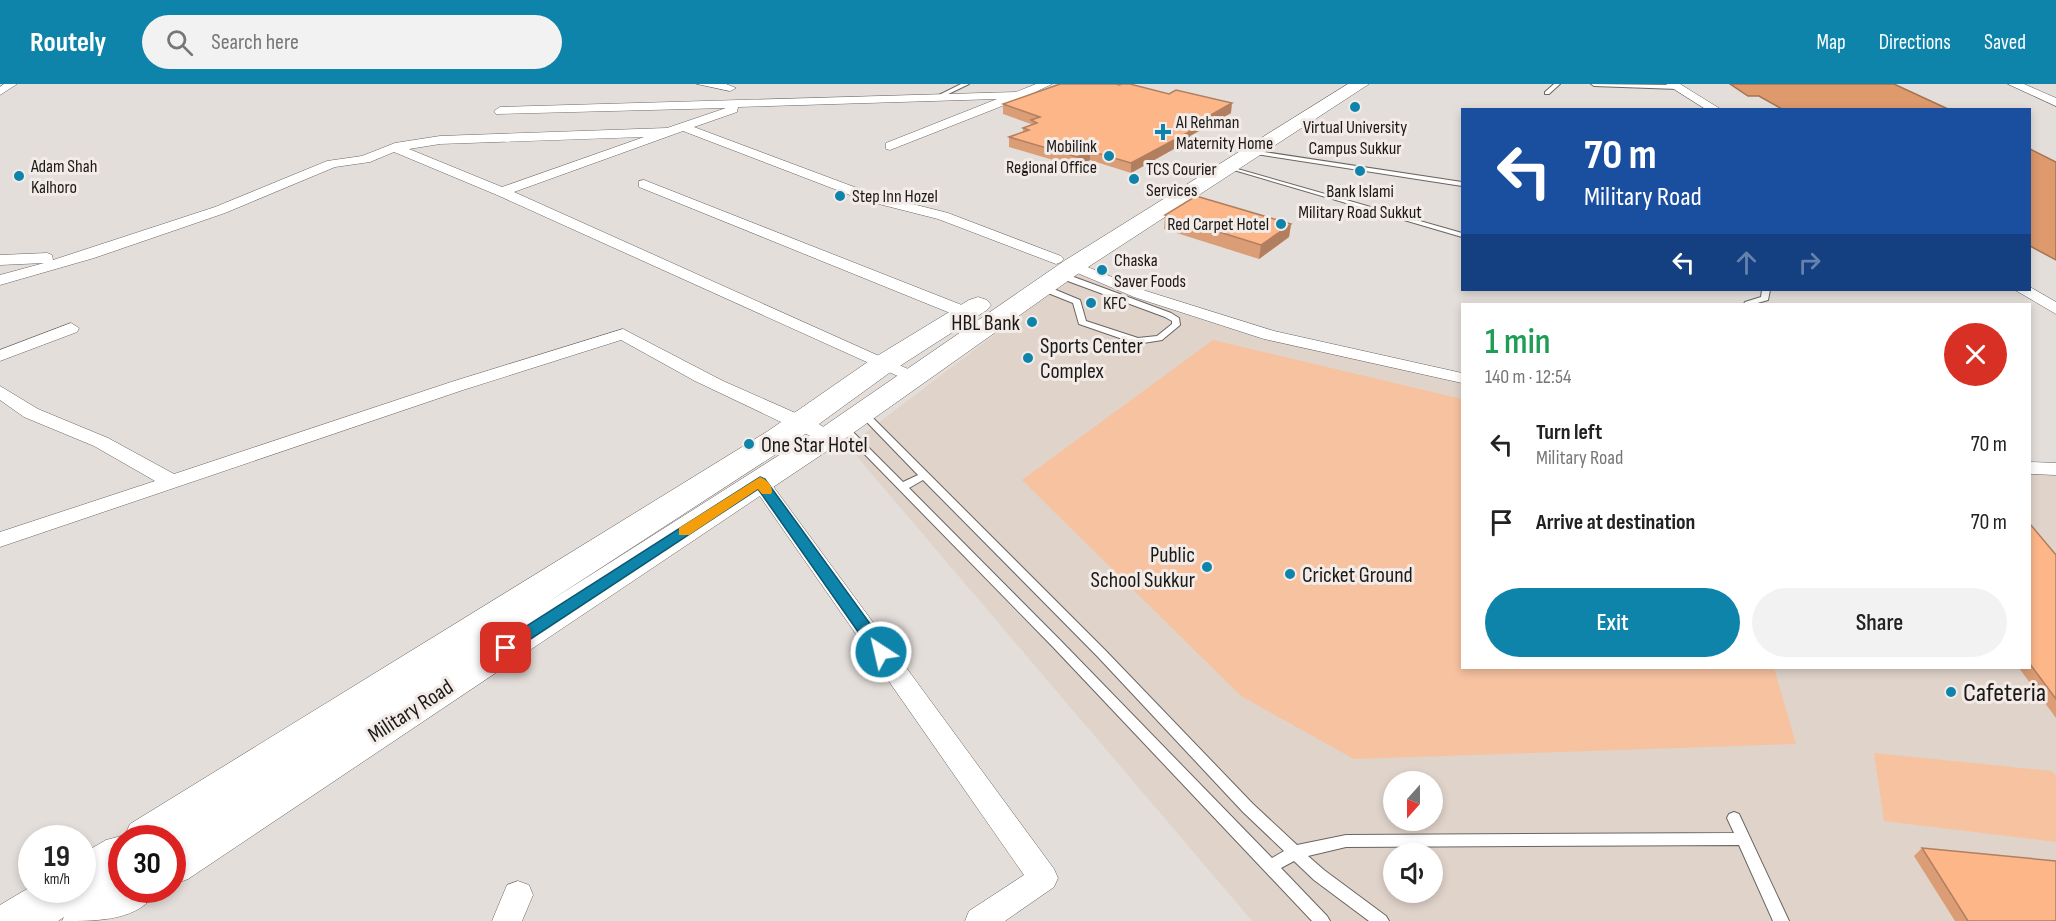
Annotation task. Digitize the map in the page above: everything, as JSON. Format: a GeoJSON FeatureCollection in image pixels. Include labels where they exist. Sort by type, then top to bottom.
{"type":"FeatureCollection","features":[{"type":"Feature","properties":{"kind":"main road"},"geometry":{"type":"LineString","coordinates":[[825,428],[862,412],[1058,272],[1334,84]]}},
{"type":"Feature","properties":{"kind":"main road"},"geometry":{"type":"LineString","coordinates":[[825,428],[882,365],[966,313],[1058,272],[1360,84]]}},
{"type":"Feature","properties":{"kind":"main road","name":"Military Road"},"geometry":{"type":"LineString","coordinates":[[186,856],[760,482],[825,428]]}},
{"type":"Feature","properties":{"kind":"main road","name":"Military Road"},"geometry":{"type":"LineString","coordinates":[[168,825],[825,428]]}},
{"type":"Feature","properties":{"kind":"main road"},"geometry":{"type":"LineString","coordinates":[[16,921],[45,903]]}},
{"type":"Feature","properties":{"kind":"main road"},"geometry":{"type":"LineString","coordinates":[[86,921],[114,903]]}},
{"type":"Feature","properties":{"kind":"street"},"geometry":{"type":"LineString","coordinates":[[0,92],[11,84]]}},
{"type":"Feature","properties":{"kind":"street"},"geometry":{"type":"LineString","coordinates":[[703,84],[732,86],[732,103]]}},
{"type":"Feature","properties":{"kind":"street"},"geometry":{"type":"LineString","coordinates":[[890,146],[1046,84]]}},
{"type":"Feature","properties":{"kind":"street"},"geometry":{"type":"LineString","coordinates":[[2014,84],[2056,102]]}},
{"type":"Feature","properties":{"kind":"street"},"geometry":{"type":"LineString","coordinates":[[1675,86],[1713,108]]}},
{"type":"Feature","properties":{"kind":"street"},"geometry":{"type":"LineString","coordinates":[[500,111],[1020,95]]}},
{"type":"Feature","properties":{"kind":"street"},"geometry":{"type":"LineString","coordinates":[[502,192],[752,102]]}},
{"type":"Feature","properties":{"kind":"street"},"geometry":{"type":"LineString","coordinates":[[0,280],[88,255],[220,210],[332,165],[365,159],[395,147],[440,140],[677,129],[868,197],[943,216],[1058,272],[1140,294],[1270,335],[1461,378]]}},
{"type":"Feature","properties":{"kind":"street"},"geometry":{"type":"LineString","coordinates":[[395,147],[502,192],[911,377]]}},
{"type":"Feature","properties":{"kind":"street"},"geometry":{"type":"LineString","coordinates":[[644,183],[966,313]]}},
{"type":"Feature","properties":{"kind":"street"},"geometry":{"type":"LineString","coordinates":[[0,260],[88,255]]}},
{"type":"Feature","properties":{"kind":"street"},"geometry":{"type":"LineString","coordinates":[[2025,291],[2056,309]]}},
{"type":"Feature","properties":{"kind":"street"},"geometry":{"type":"LineString","coordinates":[[0,356],[71,328]]}},
{"type":"Feature","properties":{"kind":"street"},"geometry":{"type":"LineString","coordinates":[[0,540],[623,334],[748,400],[825,428]]}},
{"type":"Feature","properties":{"kind":"street"},"geometry":{"type":"LineString","coordinates":[[0,392],[31,413],[101,442],[171,482]]}},
{"type":"Feature","properties":{"kind":"street"},"geometry":{"type":"LineString","coordinates":[[2031,468],[2056,469]]}},
{"type":"Feature","properties":{"kind":"street"},"geometry":{"type":"LineString","coordinates":[[760,482],[1043,878],[980,921]]}},
{"type":"Feature","properties":{"kind":"lane"},"geometry":{"type":"LineString","coordinates":[[936,98],[966,84]]}},
{"type":"Feature","properties":{"kind":"lane"},"geometry":{"type":"LineString","coordinates":[[1547,93],[1557,84]]}},
{"type":"Feature","properties":{"kind":"lane"},"geometry":{"type":"LineString","coordinates":[[1594,84],[1675,86]]}},
{"type":"Feature","properties":{"kind":"lane"},"geometry":{"type":"LineString","coordinates":[[1251,153],[1461,184]]}},
{"type":"Feature","properties":{"kind":"lane"},"geometry":{"type":"LineString","coordinates":[[1229,167],[1461,235]]}},
{"type":"Feature","properties":{"kind":"lane"},"geometry":{"type":"LineString","coordinates":[[1058,272],[1168,315],[1176,320],[1176,325],[1159,338],[1137,341],[1082,322],[1077,302],[1058,272]]}},
{"type":"Feature","properties":{"kind":"lane"},"geometry":{"type":"LineString","coordinates":[[1751,303],[1765,298],[1766,291]]}},
{"type":"Feature","properties":{"kind":"lane"},"geometry":{"type":"LineString","coordinates":[[862,412],[1102,654],[1248,808],[1319,875],[1381,921]]}},
{"type":"Feature","properties":{"kind":"lane"},"geometry":{"type":"LineString","coordinates":[[825,428],[902,487],[1057,644],[1323,921]]}},
{"type":"Feature","properties":{"kind":"lane"},"geometry":{"type":"LineString","coordinates":[[902,487],[925,475]]}},
{"type":"Feature","properties":{"kind":"lane"},"geometry":{"type":"LineString","coordinates":[[1734,818],[1781,921]]}},
{"type":"Feature","properties":{"kind":"lane"},"geometry":{"type":"LineString","coordinates":[[1270,867],[1296,852],[1346,841],[1743,839]]}},
{"type":"Feature","properties":{"kind":"shaded area"},"geometry":{"type":"Polygon","coordinates":[[[1730,84],[1894,84],[1946,108],[1780,108],[1759,96],[1748,96],[1730,84]]]}},
{"type":"Feature","properties":{"kind":"shaded area"},"geometry":{"type":"Polygon","coordinates":[[[2031,150],[2056,162],[2056,260],[2031,247],[2031,150]]]}},
{"type":"Feature","properties":{"kind":"shaded area","name":"Public School Sukkur"},"geometry":{"type":"Polygon","coordinates":[[[1082,268],[1295,345],[1461,383],[1461,669],[2031,669],[2031,466],[2056,467],[2056,921],[1252,921],[848,446],[1082,268]]]}},
{"type":"Feature","properties":{"kind":"shaded area","name":"Cricket Ground"},"geometry":{"type":"Polygon","coordinates":[[[1213,340],[1461,399],[1461,669],[1774,669],[1796,744],[1354,759],[1241,696],[1022,480],[1213,340]]]}},
{"type":"Feature","properties":{"kind":"shaded area"},"geometry":{"type":"Polygon","coordinates":[[[1874,753],[2052,771],[2056,776],[2056,842],[1884,821],[1874,753]]]}},
{"type":"Feature","properties":{"kind":"building"},"geometry":{"type":"Polygon","coordinates":[[[1060,84],[1130,84],[1169,94],[1176,90],[1232,103],[1186,129],[1191,131],[1131,163],[1090,151],[1077,157],[1009,137],[1029,130],[1023,128],[1037,123],[1031,120],[1040,117],[1003,104],[1060,84]]]}},
{"type":"Feature","properties":{"kind":"building"},"geometry":{"type":"Polygon","coordinates":[[[1196,196],[1291,224],[1261,245],[1165,215],[1196,196]]]}},
{"type":"Feature","properties":{"kind":"building"},"geometry":{"type":"Polygon","coordinates":[[[2031,525],[2056,555],[2056,699],[2031,665],[2031,525]]]}},
{"type":"Feature","properties":{"kind":"building"},"geometry":{"type":"Polygon","coordinates":[[[1922,848],[2056,861],[2056,921],[1968,921],[1922,848]]]}},
{"type":"Feature","properties":{"kind":"slow traffic"},"geometry":{"type":"LineString","coordinates":[[684,531],[760,482],[767,491]]}},
{"type":"Feature","properties":{"kind":"place","name":"Virtual University Campus Sukkur"},"geometry":{"type":"Point","coordinates":[1355,107]}},
{"type":"Feature","properties":{"kind":"place","name":"Al Rehman Maternity Home"},"geometry":{"type":"Point","coordinates":[1163,132]}},
{"type":"Feature","properties":{"kind":"place","name":"Mobilink Regional Office"},"geometry":{"type":"Point","coordinates":[1109,156]}},
{"type":"Feature","properties":{"kind":"place","name":"Bank Islami Military Road Sukkut"},"geometry":{"type":"Point","coordinates":[1360,171]}},
{"type":"Feature","properties":{"kind":"place","name":"Adam Shah Kalhoro"},"geometry":{"type":"Point","coordinates":[19,176]}},
{"type":"Feature","properties":{"kind":"place","name":"TCS Courier Services"},"geometry":{"type":"Point","coordinates":[1134,179]}},
{"type":"Feature","properties":{"kind":"place","name":"Step Inn Hozel"},"geometry":{"type":"Point","coordinates":[840,196]}},
{"type":"Feature","properties":{"kind":"place","name":"Red Carpet Hotel"},"geometry":{"type":"Point","coordinates":[1281,224]}},
{"type":"Feature","properties":{"kind":"place","name":"Chaska Saver Foods"},"geometry":{"type":"Point","coordinates":[1102,270]}},
{"type":"Feature","properties":{"kind":"place","name":"KFC"},"geometry":{"type":"Point","coordinates":[1091,303]}},
{"type":"Feature","properties":{"kind":"place","name":"HBL Bank"},"geometry":{"type":"Point","coordinates":[1032,322]}},
{"type":"Feature","properties":{"kind":"place","name":"Sports Center Complex"},"geometry":{"type":"Point","coordinates":[1028,358]}},
{"type":"Feature","properties":{"kind":"place","name":"One Star Hotel"},"geometry":{"type":"Point","coordinates":[749,444]}},
{"type":"Feature","properties":{"kind":"place","name":"Public School Sukkur"},"geometry":{"type":"Point","coordinates":[1207,567]}},
{"type":"Feature","properties":{"kind":"place","name":"Cricket Ground"},"geometry":{"type":"Point","coordinates":[1290,574]}},
{"type":"Feature","properties":{"kind":"place","name":"Cafeteria"},"geometry":{"type":"Point","coordinates":[1951,692]}},
{"type":"Feature","properties":{"kind":"route"},"geometry":{"type":"LineString","coordinates":[[506,648],[760,482],[881,652]]}}]}
